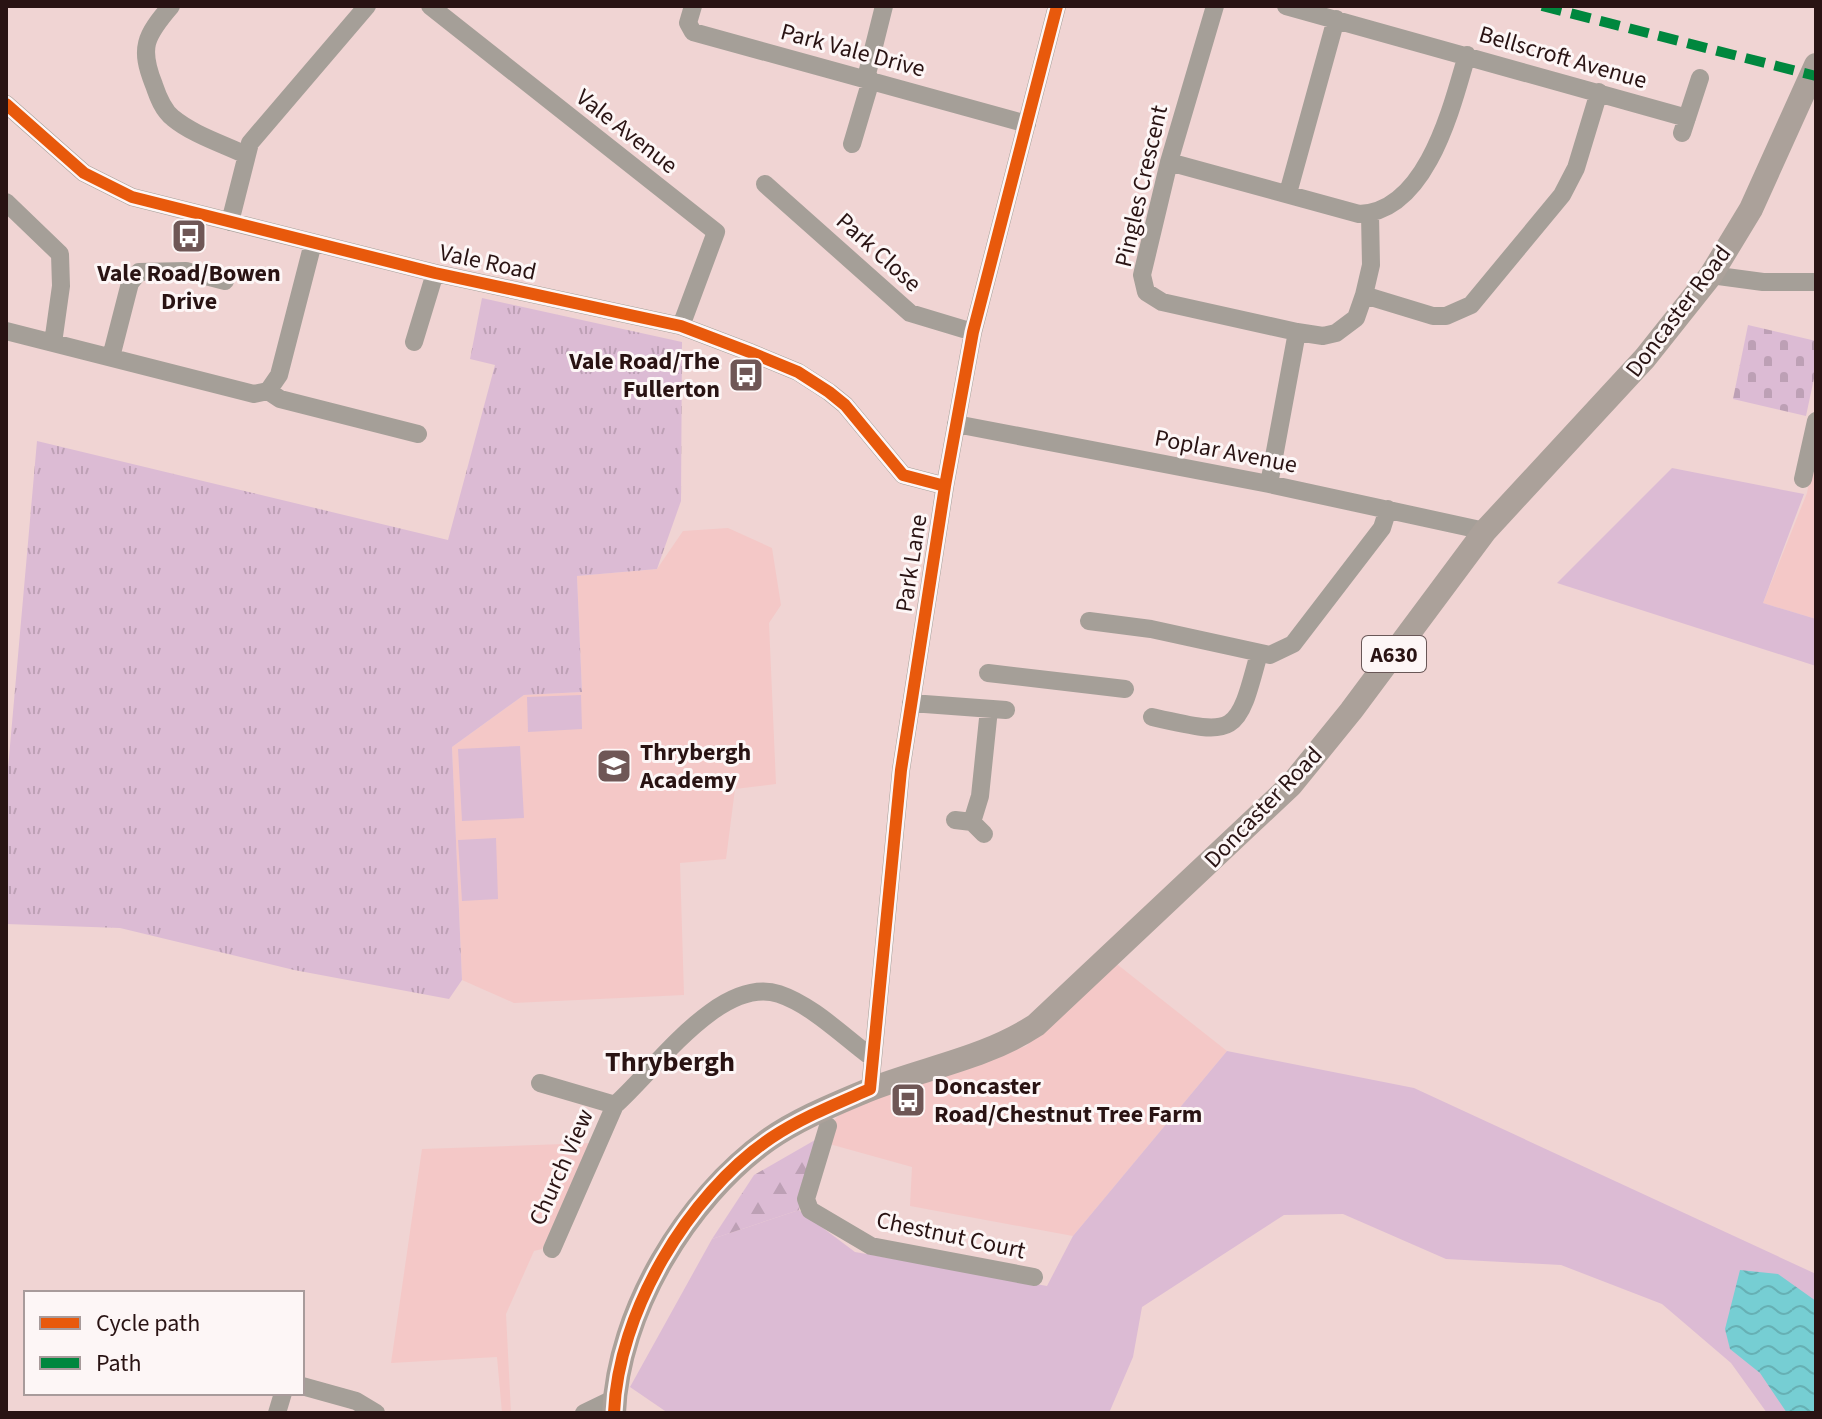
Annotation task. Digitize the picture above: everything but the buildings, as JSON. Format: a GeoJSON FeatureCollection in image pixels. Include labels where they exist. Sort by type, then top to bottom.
{"type":"FeatureCollection","features":[{"type":"Feature","properties":{"kind":"main road","name":"Doncaster Road"},"geometry":{"type":"LineString","coordinates":[[615,1406],[622,1349],[633,1322],[677,1239],[718,1183],[770,1139],[804,1118],[870,1089],[1011,1041],[1060,1004],[1291,785],[1351,711],[1485,531],[1600,410],[1711,275],[1751,209],[1816,65]]}},
{"type":"Feature","properties":{"kind":"street"},"geometry":{"type":"LineString","coordinates":[[171,6],[155,24],[145,51],[145,63],[158,97],[173,119],[246,155]]}},
{"type":"Feature","properties":{"kind":"street"},"geometry":{"type":"LineString","coordinates":[[230,222],[246,155],[258,131],[367,6]]}},
{"type":"Feature","properties":{"kind":"street","name":"Vale Avenue"},"geometry":{"type":"LineString","coordinates":[[430,6],[716,232],[681,326]]}},
{"type":"Feature","properties":{"kind":"street","name":"Park Vale Drive"},"geometry":{"type":"LineString","coordinates":[[693,6],[688,23],[693,32],[1027,124]]}},
{"type":"Feature","properties":{"kind":"street"},"geometry":{"type":"LineString","coordinates":[[852,144],[884,6]]}},
{"type":"Feature","properties":{"kind":"street","name":"Park Lane"},"geometry":{"type":"LineString","coordinates":[[870,1089],[870,1056],[889,868],[945,486],[973,332],[1057,6]]}},
{"type":"Feature","properties":{"kind":"street","name":"Pingles Crescent"},"geometry":{"type":"LineString","coordinates":[[1215,6],[1169,162],[1142,275],[1146,292],[1162,302],[1297,332],[1323,336],[1336,333],[1356,318],[1364,295],[1371,265],[1370,214]]}},
{"type":"Feature","properties":{"kind":"street","name":"Bellscroft Avenue"},"geometry":{"type":"LineString","coordinates":[[1286,6],[1599,92],[1685,126],[1700,78]]}},
{"type":"Feature","properties":{"kind":"street"},"geometry":{"type":"LineString","coordinates":[[1288,193],[1336,19]]}},
{"type":"Feature","properties":{"kind":"street"},"geometry":{"type":"LineString","coordinates":[[1169,162],[1370,214],[1395,203],[1429,158],[1444,133],[1467,55]]}},
{"type":"Feature","properties":{"kind":"street"},"geometry":{"type":"LineString","coordinates":[[1364,295],[1433,316],[1446,316],[1471,305],[1562,195],[1576,168],[1599,92]]}},
{"type":"Feature","properties":{"kind":"street","name":"Vale Road"},"geometry":{"type":"LineString","coordinates":[[6,104],[68,160],[106,186],[230,222],[435,273],[681,326],[813,380],[845,405],[903,475],[945,486]]}},
{"type":"Feature","properties":{"kind":"street","name":"Park Close"},"geometry":{"type":"LineString","coordinates":[[765,184],[910,313],[973,332]]}},
{"type":"Feature","properties":{"kind":"street"},"geometry":{"type":"LineString","coordinates":[[6,202],[60,254],[61,286],[53,343]]}},
{"type":"Feature","properties":{"kind":"street"},"geometry":{"type":"LineString","coordinates":[[8,337],[53,343],[254,394],[268,391],[279,375],[313,243]]}},
{"type":"Feature","properties":{"kind":"street"},"geometry":{"type":"LineString","coordinates":[[111,357],[130,283],[139,272],[186,271],[225,281]]}},
{"type":"Feature","properties":{"kind":"street"},"geometry":{"type":"LineString","coordinates":[[414,342],[435,273]]}},
{"type":"Feature","properties":{"kind":"street"},"geometry":{"type":"LineString","coordinates":[[1711,275],[1763,282],[1801,279],[1816,282]]}},
{"type":"Feature","properties":{"kind":"street"},"geometry":{"type":"LineString","coordinates":[[1269,484],[1297,332]]}},
{"type":"Feature","properties":{"kind":"street"},"geometry":{"type":"LineString","coordinates":[[268,391],[280,399],[418,434]]}},
{"type":"Feature","properties":{"kind":"street"},"geometry":{"type":"LineString","coordinates":[[1803,479],[1816,421]]}},
{"type":"Feature","properties":{"kind":"street","name":"Poplar Avenue"},"geometry":{"type":"LineString","coordinates":[[956,424],[1269,484],[1485,531]]}},
{"type":"Feature","properties":{"kind":"street"},"geometry":{"type":"LineString","coordinates":[[1089,621],[1151,629],[1259,653],[1278,653],[1293,644],[1382,528],[1388,509]]}},
{"type":"Feature","properties":{"kind":"street"},"geometry":{"type":"LineString","coordinates":[[1152,717],[1206,729],[1232,724],[1245,708],[1259,653]]}},
{"type":"Feature","properties":{"kind":"street"},"geometry":{"type":"LineString","coordinates":[[970,826],[980,796],[998,710],[995,674],[1125,689]]}},
{"type":"Feature","properties":{"kind":"street"},"geometry":{"type":"LineString","coordinates":[[911,703],[998,710]]}},
{"type":"Feature","properties":{"kind":"street"},"geometry":{"type":"LineString","coordinates":[[540,1083],[615,1105],[681,1037],[748,991],[763,991],[796,1001],[870,1056]]}},
{"type":"Feature","properties":{"kind":"street","name":"Church View"},"geometry":{"type":"LineString","coordinates":[[552,1249],[615,1105]]}},
{"type":"Feature","properties":{"kind":"street","name":"Chestnut Court"},"geometry":{"type":"LineString","coordinates":[[828,1126],[806,1199],[810,1210],[871,1246],[1034,1277]]}},
{"type":"Feature","properties":{"kind":"street"},"geometry":{"type":"LineString","coordinates":[[304,1387],[356,1401],[376,1413]]}},
{"type":"Feature","properties":{"kind":"street"},"geometry":{"type":"LineString","coordinates":[[584,1413],[615,1406]]}},
{"type":"Feature","properties":{"kind":"shaded area"},"geometry":{"type":"Polygon","coordinates":[[[1816,447],[1816,619],[1763,603],[1807,493],[1816,447]]]}},
{"type":"Feature","properties":{"kind":"shaded area","name":"Thrybergh Academy"},"geometry":{"type":"Polygon","coordinates":[[[728,528],[772,548],[781,605],[769,623],[776,784],[735,789],[726,859],[680,863],[684,995],[514,1003],[462,980],[452,747],[524,695],[582,692],[577,576],[657,569],[683,531],[728,528]]]}},
{"type":"Feature","properties":{"kind":"shaded area"},"geometry":{"type":"Polygon","coordinates":[[[1113,961],[1227,1051],[1073,1236],[910,1206],[912,1167],[815,1140],[839,1115],[885,1094],[1026,1046],[1113,961]]]}},
{"type":"Feature","properties":{"kind":"shaded area"},"geometry":{"type":"Polygon","coordinates":[[[591,1143],[542,1249],[534,1251],[506,1314],[511,1413],[502,1413],[497,1357],[391,1363],[422,1149],[591,1143]]]}},
{"type":"Feature","properties":{"kind":"green space"},"geometry":{"type":"Polygon","coordinates":[[[482,298],[682,342],[681,501],[657,569],[577,576],[582,692],[524,695],[452,747],[462,980],[449,999],[294,970],[120,928],[6,924],[6,791],[37,441],[448,540],[495,365],[470,359],[482,298]]]}},
{"type":"Feature","properties":{"kind":"green space"},"geometry":{"type":"Polygon","coordinates":[[[1748,325],[1816,341],[1816,369],[1806,416],[1733,399],[1748,325]]]}},
{"type":"Feature","properties":{"kind":"green space"},"geometry":{"type":"Polygon","coordinates":[[[1672,468],[1804,494],[1763,603],[1816,619],[1816,666],[1557,583],[1672,468]]]}},
{"type":"Feature","properties":{"kind":"green space"},"geometry":{"type":"Polygon","coordinates":[[[581,695],[582,729],[528,732],[527,697],[581,695]]]}},
{"type":"Feature","properties":{"kind":"green space"},"geometry":{"type":"Polygon","coordinates":[[[520,746],[524,818],[462,821],[458,749],[520,746]]]}},
{"type":"Feature","properties":{"kind":"green space"},"geometry":{"type":"Polygon","coordinates":[[[496,838],[498,899],[462,901],[458,840],[496,838]]]}},
{"type":"Feature","properties":{"kind":"green space"},"geometry":{"type":"Polygon","coordinates":[[[1227,1051],[1414,1088],[1816,1274],[1816,1413],[1767,1413],[1731,1363],[1662,1304],[1561,1265],[1446,1259],[1343,1214],[1284,1215],[1142,1307],[1133,1357],[1109,1413],[668,1413],[630,1387],[712,1239],[799,1210],[855,1252],[1047,1286],[1073,1236],[1227,1051]]]}},
{"type":"Feature","properties":{"kind":"green space"},"geometry":{"type":"Polygon","coordinates":[[[815,1140],[799,1210],[712,1239],[754,1175],[815,1140]]]}},
{"type":"Feature","properties":{"kind":"water"},"geometry":{"type":"Polygon","coordinates":[[[1740,1270],[1778,1274],[1816,1301],[1816,1413],[1787,1413],[1760,1373],[1730,1349],[1725,1329],[1740,1270]]]}},
{"type":"Feature","properties":{"kind":"marked path"},"geometry":{"type":"LineString","coordinates":[[1542,6],[1816,76]]}},
{"type":"Feature","properties":{"kind":"cycle path"},"geometry":{"type":"LineString","coordinates":[[614,1413],[618,1375],[628,1336],[662,1259],[685,1224],[740,1162],[771,1138],[870,1089],[901,770],[945,486],[973,332],[1057,6]]}},
{"type":"Feature","properties":{"kind":"cycle path"},"geometry":{"type":"LineString","coordinates":[[6,104],[84,173],[132,197],[435,273],[681,326],[752,353],[798,372],[829,392],[845,405],[903,475],[945,486]]}},
{"type":"Feature","properties":{"kind":"place","name":"Vale Road/Bowen Drive"},"geometry":{"type":"Point","coordinates":[189,236]}},
{"type":"Feature","properties":{"kind":"place","name":"Vale Road/The Fullerton"},"geometry":{"type":"Point","coordinates":[746,375]}},
{"type":"Feature","properties":{"kind":"place","name":"Thrybergh Academy"},"geometry":{"type":"Point","coordinates":[614,766]}},
{"type":"Feature","properties":{"kind":"place","name":"Doncaster Road/Chestnut Tree Farm"},"geometry":{"type":"Point","coordinates":[908,1100]}},
{"type":"Feature","properties":{"kind":"district","name":"Thrybergh"},"geometry":{"type":"Point","coordinates":[670,1061]}}]}
